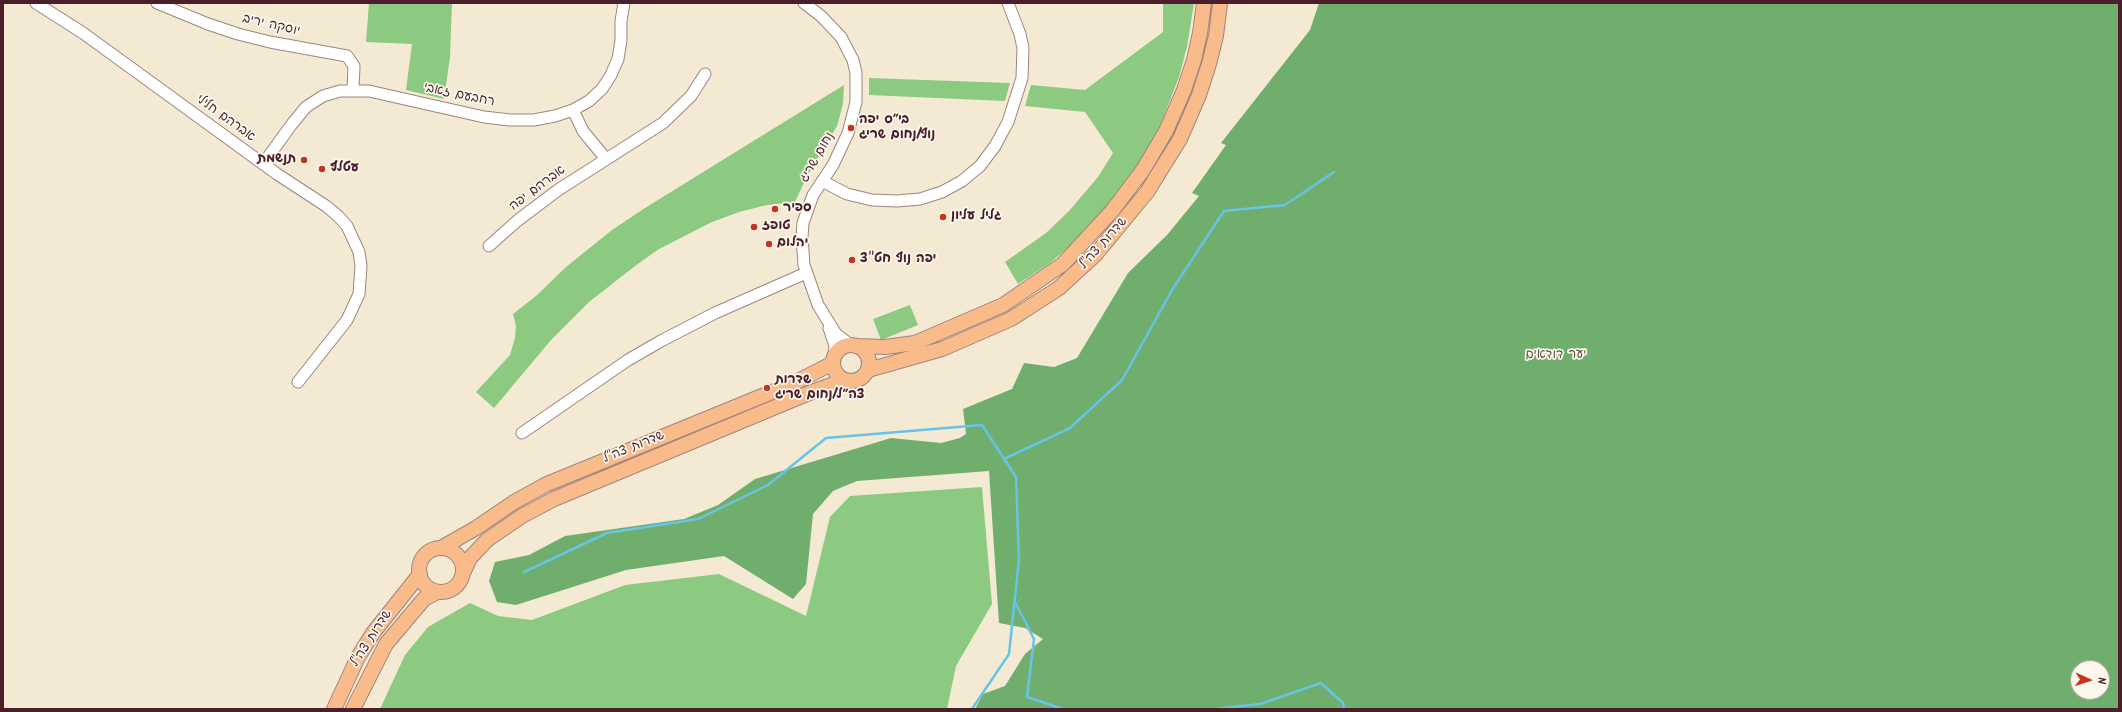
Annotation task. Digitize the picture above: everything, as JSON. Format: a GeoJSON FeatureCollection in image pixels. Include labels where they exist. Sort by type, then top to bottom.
{"type":"FeatureCollection","features":[{"type":"Feature","properties":{"kind":"main road","name":"שדרות צה\"ל"},"geometry":{"type":"LineString","coordinates":[[854,346],[885,347],[922,340],[1003,305],[1063,264],[1112,211],[1143,170],[1166,131],[1184,90],[1194,60],[1200,33],[1204,3]]}},
{"type":"Feature","properties":{"kind":"main road","name":"שדרות צה\"ל"},"geometry":{"type":"LineString","coordinates":[[868,370],[942,349],[1011,319],[1059,288],[1096,254],[1124,222],[1156,179],[1189,121],[1209,64],[1216,36],[1220,3]]}},
{"type":"Feature","properties":{"kind":"main road"},"geometry":{"type":"LineString","coordinates":[[854,346],[863,350],[868,356],[868,370],[859,380],[845,380],[836,373],[834,361],[839,350],[854,346]]}},
{"type":"Feature","properties":{"kind":"main road","name":"שדרות צה\"ל"},"geometry":{"type":"LineString","coordinates":[[441,548],[476,528],[514,502],[547,484],[794,383],[834,361]]}},
{"type":"Feature","properties":{"kind":"main road","name":"שדרות צה\"ל"},"geometry":{"type":"LineString","coordinates":[[463,572],[470,558],[487,540],[522,516],[554,499],[814,391],[845,380]]}},
{"type":"Feature","properties":{"kind":"main road"},"geometry":{"type":"LineString","coordinates":[[441,548],[455,553],[462,565],[463,572],[461,579],[451,590],[437,592],[426,586],[420,574],[419,568],[424,557],[434,550],[441,548]]}},
{"type":"Feature","properties":{"kind":"main road","name":"שדרות צה\"ל"},"geometry":{"type":"LineString","coordinates":[[334,709],[358,657],[372,633],[420,574]]}},
{"type":"Feature","properties":{"kind":"main road","name":"שדרות צה\"ל"},"geometry":{"type":"LineString","coordinates":[[353,709],[386,644],[424,599],[437,592]]}},
{"type":"Feature","properties":{"kind":"street","name":"אברהם חלילי"},"geometry":{"type":"LineString","coordinates":[[36,3],[83,33],[338,216],[354,239],[361,266],[359,294],[347,320],[298,382]]}},
{"type":"Feature","properties":{"kind":"street","name":"יוסקה יריב"},"geometry":{"type":"LineString","coordinates":[[157,3],[208,24],[238,34],[289,46],[343,54],[350,59],[354,66],[353,90]]}},
{"type":"Feature","properties":{"kind":"street","name":"רחבעם זאבי"},"geometry":{"type":"LineString","coordinates":[[615,3],[621,21]]}},
{"type":"Feature","properties":{"kind":"street","name":"רחבעם זאבי"},"geometry":{"type":"LineString","coordinates":[[264,164],[306,107],[331,92],[353,90],[369,91],[484,117],[510,120],[534,120],[555,116],[573,110],[597,93],[611,75],[618,59],[624,3]]}},
{"type":"Feature","properties":{"kind":"street","name":"נחום שריג"},"geometry":{"type":"LineString","coordinates":[[804,3],[821,16],[841,36],[853,60],[856,73],[856,102],[848,133],[842,149],[813,195],[803,223],[802,251],[806,273],[812,292],[825,318],[834,342],[834,361]]}},
{"type":"Feature","properties":{"kind":"street"},"geometry":{"type":"LineString","coordinates":[[822,181],[847,194],[872,200],[906,201],[920,199],[942,192],[962,181],[980,166],[996,146],[1008,122],[1022,78],[1023,48],[1020,34],[1008,3]]}},
{"type":"Feature","properties":{"kind":"street","name":"אברהם יפה"},"geometry":{"type":"LineString","coordinates":[[489,246],[543,201],[606,159],[641,138],[673,114],[691,96],[705,74]]}},
{"type":"Feature","properties":{"kind":"street"},"geometry":{"type":"LineString","coordinates":[[573,110],[583,131],[606,159]]}},
{"type":"Feature","properties":{"kind":"street"},"geometry":{"type":"LineString","coordinates":[[522,433],[628,360],[661,341],[715,313],[806,273]]}},
{"type":"Feature","properties":{"kind":"street","name":"נחום שריג"},"geometry":{"type":"LineString","coordinates":[[825,318],[836,334],[854,346]]}},
{"type":"Feature","properties":{"kind":"green space"},"geometry":{"type":"Polygon","coordinates":[[[369,3],[452,3],[450,57],[444,99],[406,90],[412,44],[366,42],[369,3]]]}},
{"type":"Feature","properties":{"kind":"green space"},"geometry":{"type":"Polygon","coordinates":[[[1163,3],[1194,3],[1187,47],[1179,77],[1156,136],[1122,190],[1077,240],[1050,263],[1018,284],[1005,262],[1046,233],[1069,211],[1098,177],[1113,153],[1085,112],[1025,106],[1031,85],[1085,90],[1163,32],[1163,3]]]}},
{"type":"Feature","properties":{"kind":"green space","name":"יער דודאים"},"geometry":{"type":"Polygon","coordinates":[[[1319,3],[2119,3],[2119,709],[975,709],[983,694],[1005,686],[1025,654],[1043,639],[1025,628],[999,623],[989,471],[857,481],[833,491],[813,514],[806,584],[793,599],[724,556],[626,570],[516,605],[497,602],[489,581],[495,562],[529,555],[565,536],[684,519],[718,505],[755,479],[891,438],[941,443],[960,438],[966,434],[963,409],[1012,389],[1024,363],[1054,367],[1077,358],[1128,273],[1167,235],[1199,196],[1192,193],[1226,145],[1221,143],[1310,30],[1319,3]]]}},
{"type":"Feature","properties":{"kind":"green space"},"geometry":{"type":"Polygon","coordinates":[[[869,78],[1010,83],[1005,101],[869,95],[869,78]]]}},
{"type":"Feature","properties":{"kind":"green space"},"geometry":{"type":"Polygon","coordinates":[[[844,85],[843,104],[837,126],[806,178],[795,202],[767,205],[739,212],[712,222],[659,249],[589,302],[551,340],[494,408],[476,392],[510,355],[515,338],[516,326],[513,314],[536,296],[566,267],[612,230],[645,208],[844,85]]]}},
{"type":"Feature","properties":{"kind":"green space"},"geometry":{"type":"Polygon","coordinates":[[[910,305],[918,325],[881,340],[873,319],[910,305]]]}},
{"type":"Feature","properties":{"kind":"green space"},"geometry":{"type":"Polygon","coordinates":[[[982,487],[992,604],[956,666],[947,709],[380,709],[405,655],[428,627],[470,603],[498,616],[532,620],[625,585],[719,574],[806,616],[830,517],[850,496],[982,487]]]}},
{"type":"Feature","properties":{"kind":"waterway"},"geometry":{"type":"LineString","coordinates":[[1004,459],[1070,428],[1122,380],[1172,290],[1224,211],[1285,205],[1334,172]]}},
{"type":"Feature","properties":{"kind":"waterway"},"geometry":{"type":"LineString","coordinates":[[524,572],[607,533],[698,519],[768,485],[826,438],[982,425],[1016,477],[1019,560],[1009,654],[972,709]]}},
{"type":"Feature","properties":{"kind":"waterway"},"geometry":{"type":"LineString","coordinates":[[1014,600],[1034,639],[1027,697],[1063,709]]}},
{"type":"Feature","properties":{"kind":"waterway"},"geometry":{"type":"LineString","coordinates":[[1215,709],[1260,704],[1321,683],[1343,703],[1344,709]]}},
{"type":"Feature","properties":{"kind":"place","name":"בי״ס יפה נוף/נחום שריג"},"geometry":{"type":"Point","coordinates":[851,128]}},
{"type":"Feature","properties":{"kind":"place","name":"תנשמת"},"geometry":{"type":"Point","coordinates":[304,160]}},
{"type":"Feature","properties":{"kind":"place","name":"עטלף"},"geometry":{"type":"Point","coordinates":[322,169]}},
{"type":"Feature","properties":{"kind":"place","name":"ספיר"},"geometry":{"type":"Point","coordinates":[775,209]}},
{"type":"Feature","properties":{"kind":"place","name":"גליל עליון"},"geometry":{"type":"Point","coordinates":[943,217]}},
{"type":"Feature","properties":{"kind":"place","name":"טופז"},"geometry":{"type":"Point","coordinates":[754,227]}},
{"type":"Feature","properties":{"kind":"place","name":"יהלום"},"geometry":{"type":"Point","coordinates":[769,244]}},
{"type":"Feature","properties":{"kind":"place","name":"יפה נוף חט\"צ"},"geometry":{"type":"Point","coordinates":[852,260]}},
{"type":"Feature","properties":{"kind":"place","name":"שדרות צה״ל/נחום שריג"},"geometry":{"type":"Point","coordinates":[767,388]}}]}
